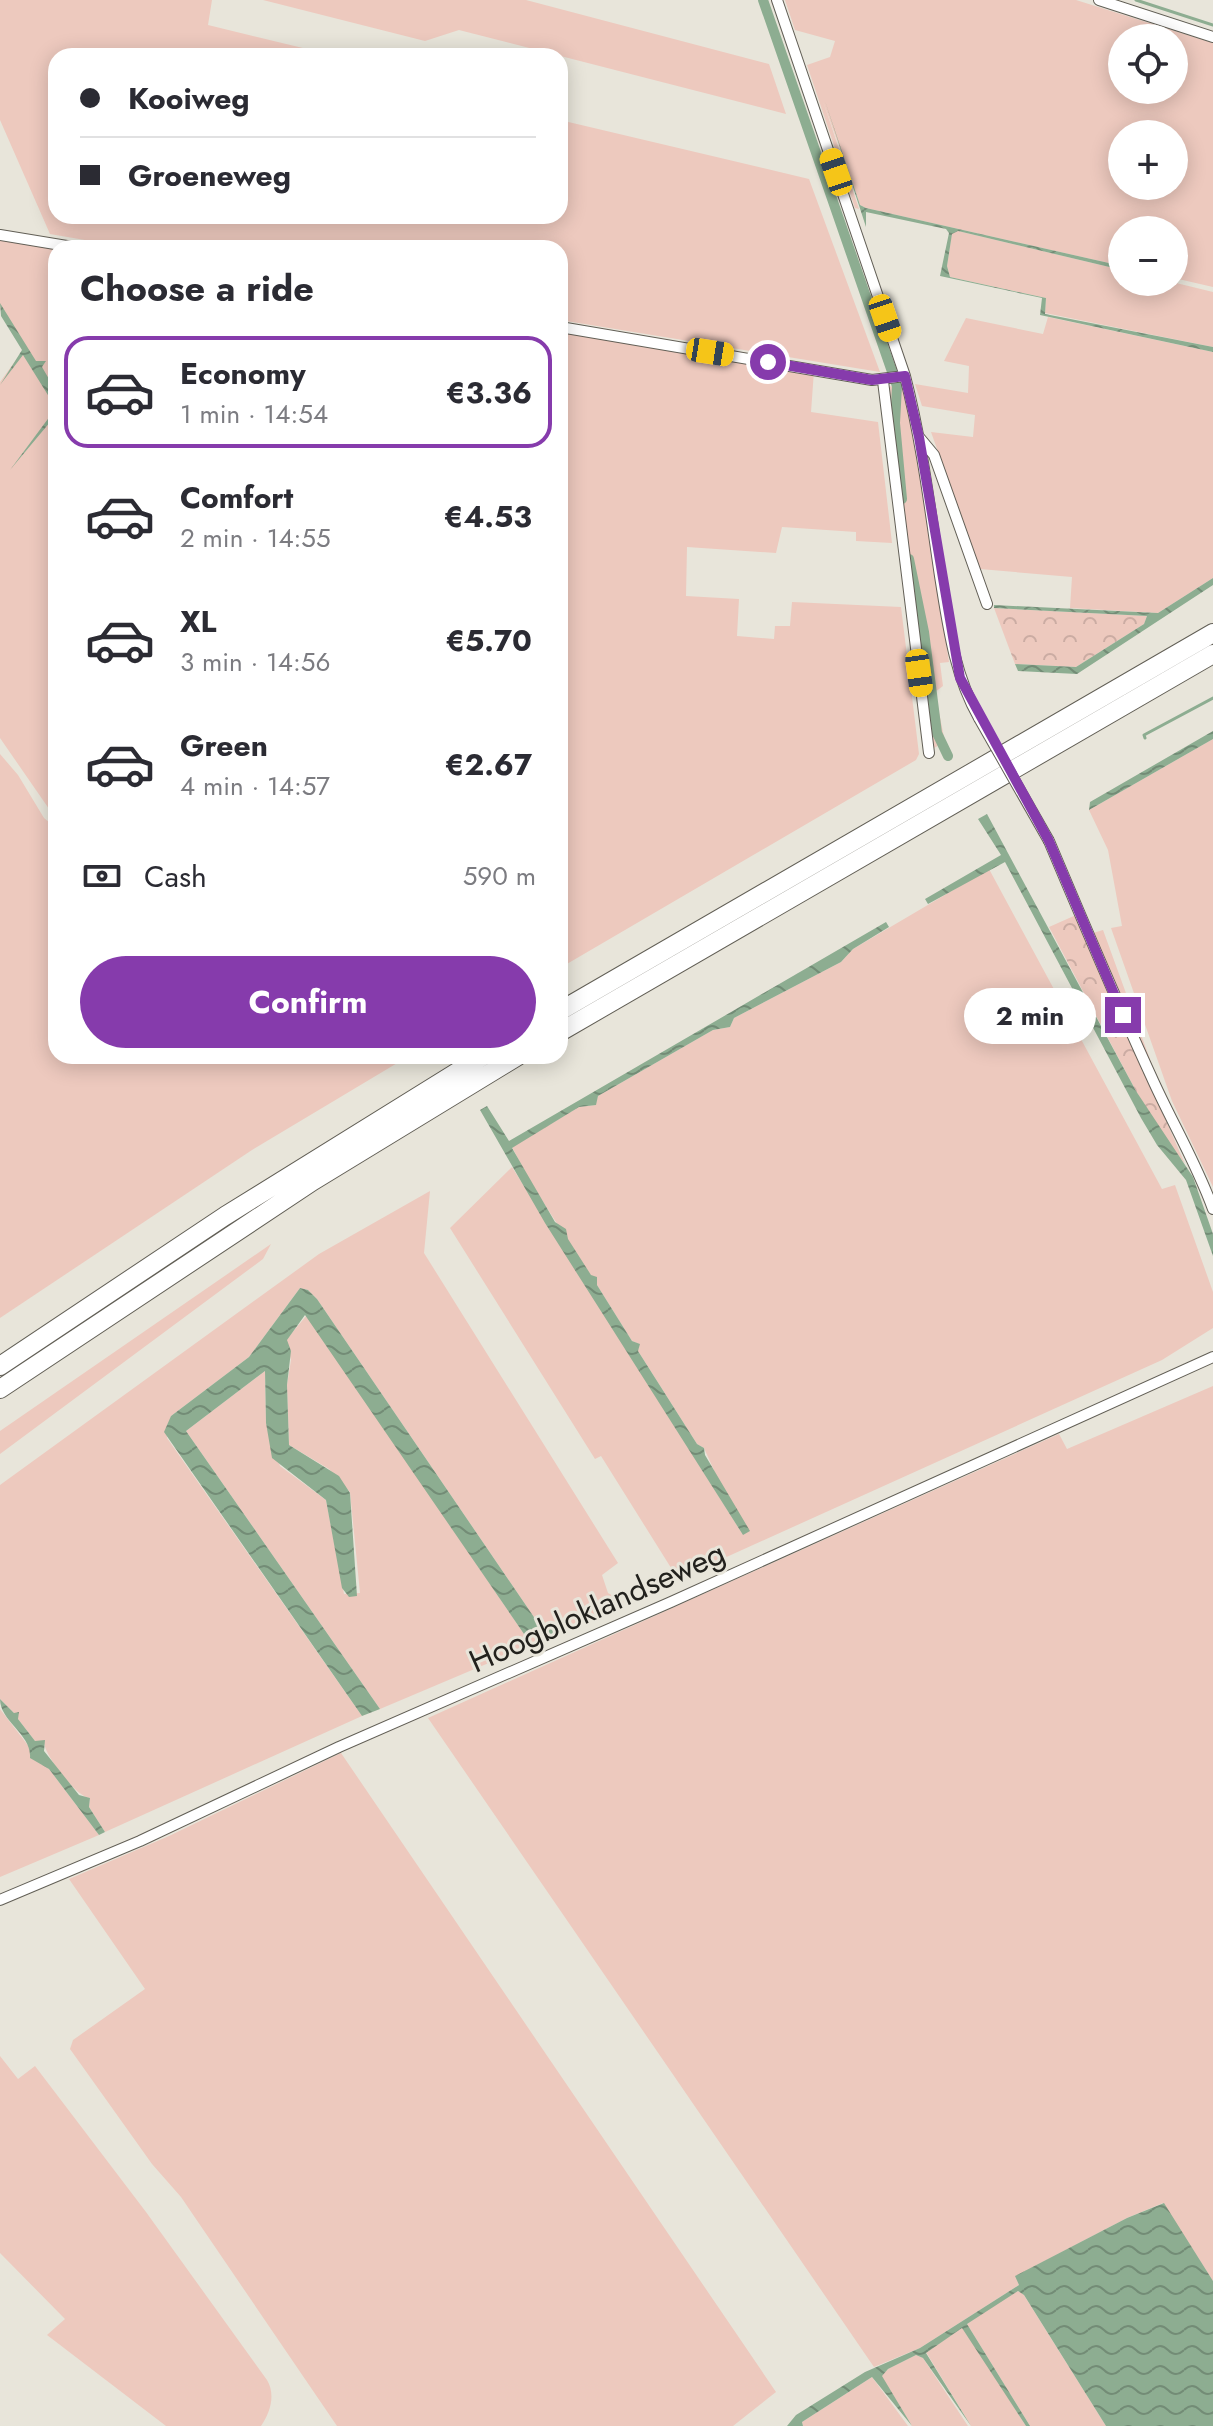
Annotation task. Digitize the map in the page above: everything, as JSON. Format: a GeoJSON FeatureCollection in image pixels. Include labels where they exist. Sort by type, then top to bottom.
{"type":"FeatureCollection","features":[{"type":"Feature","properties":{"kind":"highway"},"geometry":{"type":"LineString","coordinates":[[568,1006],[1213,633]]}},
{"type":"Feature","properties":{"kind":"highway"},"geometry":{"type":"LineString","coordinates":[[568,1027],[1213,654]]}},
{"type":"Feature","properties":{"kind":"highway"},"geometry":{"type":"LineString","coordinates":[[0,1366],[225,1216],[470,1064]]}},
{"type":"Feature","properties":{"kind":"highway"},"geometry":{"type":"LineString","coordinates":[[0,1389],[301,1188],[505,1064]]}},
{"type":"Feature","properties":{"kind":"street"},"geometry":{"type":"LineString","coordinates":[[777,0],[895,379],[919,437],[950,638],[960,678],[979,718],[1049,841],[1161,1099],[1194,1158],[1213,1209]]}},
{"type":"Feature","properties":{"kind":"street"},"geometry":{"type":"LineString","coordinates":[[1099,0],[1213,37]]}},
{"type":"Feature","properties":{"kind":"street"},"geometry":{"type":"LineString","coordinates":[[0,235],[48,243]]}},
{"type":"Feature","properties":{"kind":"street"},"geometry":{"type":"LineString","coordinates":[[568,328],[895,379]]}},
{"type":"Feature","properties":{"kind":"street"},"geometry":{"type":"LineString","coordinates":[[895,379],[929,753]]}},
{"type":"Feature","properties":{"kind":"street"},"geometry":{"type":"LineString","coordinates":[[919,437],[934,455],[987,604]]}},
{"type":"Feature","properties":{"kind":"street","name":"Hoogbloklandseweg"},"geometry":{"type":"LineString","coordinates":[[0,1900],[140,1841],[339,1747],[671,1602],[1213,1357]]}},
{"type":"Feature","properties":{"kind":"green space"},"geometry":{"type":"Polygon","coordinates":[[[0,0],[212,0],[208,25],[303,48],[48,48],[48,224],[568,224],[568,122],[809,179],[880,372],[568,321],[568,240],[85,240],[50,234],[0,120],[0,0]]]}},
{"type":"Feature","properties":{"kind":"green space"},"geometry":{"type":"Polygon","coordinates":[[[263,0],[526,0],[769,64],[786,114],[568,58],[568,48],[529,48],[459,30],[425,41],[263,0]]]}},
{"type":"Feature","properties":{"kind":"green space"},"geometry":{"type":"Polygon","coordinates":[[[785,0],[1076,0],[1152,24],[1108,24],[1108,104],[1188,104],[1188,35],[1213,43],[1213,287],[1188,281],[1188,216],[1108,216],[1108,263],[866,208],[860,205],[823,101],[859,209],[855,208],[807,65],[830,57],[835,41],[795,30],[785,0]]]}},
{"type":"Feature","properties":{"kind":"green space"},"geometry":{"type":"Polygon","coordinates":[[[958,231],[1108,267],[1108,296],[1188,296],[1188,286],[1213,292],[1213,347],[1045,313],[1046,298],[950,277],[947,266],[952,233],[958,231]]]}},
{"type":"Feature","properties":{"kind":"green space"},"geometry":{"type":"Polygon","coordinates":[[[0,237],[48,246],[48,807],[0,738],[0,382],[24,349],[0,307],[0,237]]]}},
{"type":"Feature","properties":{"kind":"green space"},"geometry":{"type":"Polygon","coordinates":[[[1048,317],[1213,352],[1213,578],[1158,613],[1070,608],[1072,577],[980,569],[931,432],[973,437],[975,415],[922,406],[915,384],[968,393],[969,366],[944,361],[966,318],[1043,334],[1048,317]]]}},
{"type":"Feature","properties":{"kind":"green space"},"geometry":{"type":"Polygon","coordinates":[[[568,330],[814,371],[811,412],[878,422],[892,543],[856,541],[856,532],[782,527],[776,553],[687,547],[686,596],[739,599],[737,636],[774,639],[775,626],[790,626],[792,602],[901,607],[919,754],[916,760],[568,963],[568,330]]]}},
{"type":"Feature","properties":{"kind":"green space"},"geometry":{"type":"Polygon","coordinates":[[[901,382],[911,415],[949,662],[940,663],[943,686],[935,692],[945,742],[932,749],[887,388],[901,382]]]}},
{"type":"Feature","properties":{"kind":"green space"},"geometry":{"type":"Polygon","coordinates":[[[994,608],[1147,616],[1144,624],[1076,667],[1015,664],[994,608]]]}},
{"type":"Feature","properties":{"kind":"green space"},"geometry":{"type":"Polygon","coordinates":[[[1213,739],[1213,1187],[1172,1101],[1111,928],[1122,926],[1108,850],[1089,810],[1213,739]]]}},
{"type":"Feature","properties":{"kind":"green space"},"geometry":{"type":"Polygon","coordinates":[[[0,754],[18,775],[48,821],[48,1064],[396,1064],[252,1150],[0,1318],[0,754]]]}},
{"type":"Feature","properties":{"kind":"green space"},"geometry":{"type":"Polygon","coordinates":[[[989,869],[1162,1189],[1175,1185],[1213,1292],[1213,1328],[1162,1360],[678,1579],[601,1456],[595,1459],[450,1228],[512,1167],[743,1535],[704,1448],[697,1444],[638,1351],[639,1344],[632,1341],[597,1285],[597,1278],[591,1276],[512,1147],[579,1107],[595,1105],[598,1096],[713,1030],[730,1027],[734,1018],[841,962],[853,949],[989,869]]]}},
{"type":"Feature","properties":{"kind":"green space"},"geometry":{"type":"Polygon","coordinates":[[[1076,915],[1185,1164],[1160,1132],[1136,1091],[1049,927],[1076,915]]]}},
{"type":"Feature","properties":{"kind":"green space"},"geometry":{"type":"Polygon","coordinates":[[[1103,930],[1159,1084],[1093,933],[1103,930]]]}},
{"type":"Feature","properties":{"kind":"green space"},"geometry":{"type":"Polygon","coordinates":[[[430,1191],[424,1253],[618,1563],[602,1575],[608,1593],[624,1602],[554,1633],[553,1629],[538,1623],[317,1299],[308,1290],[300,1288],[249,1357],[171,1416],[167,1438],[362,1716],[105,1832],[89,1807],[90,1798],[69,1783],[49,1755],[44,1741],[35,1741],[18,1719],[18,1713],[14,1713],[0,1699],[0,1485],[319,1254],[430,1191]]]}},
{"type":"Feature","properties":{"kind":"green space"},"geometry":{"type":"Polygon","coordinates":[[[271,1244],[263,1259],[0,1454],[0,1431],[271,1244]]]}},
{"type":"Feature","properties":{"kind":"green space"},"geometry":{"type":"Polygon","coordinates":[[[307,1315],[524,1634],[555,1635],[380,1709],[186,1431],[265,1371],[266,1423],[280,1466],[326,1500],[344,1594],[360,1593],[350,1492],[329,1469],[289,1445],[287,1385],[291,1360],[286,1340],[307,1315]]]}},
{"type":"Feature","properties":{"kind":"green space"},"geometry":{"type":"Polygon","coordinates":[[[1213,1386],[1213,2281],[1163,2203],[1127,2218],[1016,2276],[1019,2285],[920,2348],[874,2367],[428,1718],[1059,1434],[1067,1449],[1213,1386]]]}},
{"type":"Feature","properties":{"kind":"green space"},"geometry":{"type":"Polygon","coordinates":[[[0,1709],[30,1748],[31,1757],[49,1769],[99,1835],[0,1877],[0,1709]]]}},
{"type":"Feature","properties":{"kind":"green space"},"geometry":{"type":"Polygon","coordinates":[[[341,1753],[776,2392],[733,2426],[337,2426],[181,2197],[152,2164],[70,2049],[73,2040],[145,1989],[69,1879],[169,1836],[341,1753]]]}},
{"type":"Feature","properties":{"kind":"green space"},"geometry":{"type":"Polygon","coordinates":[[[0,2056],[18,2079],[35,2066],[146,2212],[267,2380],[271,2404],[261,2426],[166,2426],[47,2335],[65,2319],[0,2253],[0,2056]]]}},
{"type":"Feature","properties":{"kind":"green space"},"geometry":{"type":"Polygon","coordinates":[[[1013,2291],[1022,2292],[1106,2426],[1030,2426],[967,2324],[1013,2291]]]}},
{"type":"Feature","properties":{"kind":"green space"},"geometry":{"type":"Polygon","coordinates":[[[962,2328],[1026,2426],[971,2426],[926,2352],[962,2328]]]}},
{"type":"Feature","properties":{"kind":"green space"},"geometry":{"type":"Polygon","coordinates":[[[916,2355],[923,2358],[968,2426],[912,2426],[881,2376],[888,2369],[916,2355]]]}},
{"type":"Feature","properties":{"kind":"green space"},"geometry":{"type":"Polygon","coordinates":[[[872,2377],[908,2426],[803,2426],[802,2422],[872,2377]]]}},
{"type":"Feature","properties":{"kind":"water"},"geometry":{"type":"Polygon","coordinates":[[[825,101],[860,205],[1108,263],[1108,267],[958,231],[952,234],[947,266],[950,277],[1046,298],[1045,314],[1213,347],[1213,352],[1040,315],[1042,298],[940,276],[949,233],[946,229],[866,212],[866,227],[825,101]]]}},
{"type":"Feature","properties":{"kind":"water"},"geometry":{"type":"Polygon","coordinates":[[[0,303],[36,361],[46,361],[42,367],[48,377],[48,395],[23,355],[0,385],[22,350],[1,316],[0,303]]]}},
{"type":"Feature","properties":{"kind":"water"},"geometry":{"type":"Polygon","coordinates":[[[48,419],[48,425],[10,470],[48,419]]]}},
{"type":"Feature","properties":{"kind":"water"},"geometry":{"type":"Polygon","coordinates":[[[1213,578],[1213,585],[1077,674],[1018,671],[1015,664],[1076,667],[1144,624],[1147,616],[994,608],[994,605],[1158,613],[1213,578]]]}},
{"type":"Feature","properties":{"kind":"water"},"geometry":{"type":"Polygon","coordinates":[[[1213,731],[1213,739],[1089,810],[1090,802],[1213,731]]]}},
{"type":"Feature","properties":{"kind":"water"},"geometry":{"type":"Polygon","coordinates":[[[987,814],[1136,1091],[1193,1177],[1213,1234],[1213,1256],[1186,1180],[1157,1145],[1141,1118],[1005,862],[928,904],[925,899],[1001,855],[978,819],[987,814]]]}},
{"type":"Feature","properties":{"kind":"water"},"geometry":{"type":"Polygon","coordinates":[[[886,922],[889,927],[853,949],[841,962],[734,1018],[730,1027],[713,1030],[598,1096],[596,1105],[579,1107],[512,1148],[555,1222],[566,1229],[568,1239],[591,1275],[597,1277],[597,1285],[632,1341],[640,1344],[638,1351],[697,1444],[704,1448],[705,1455],[750,1531],[743,1535],[545,1223],[480,1110],[487,1106],[509,1141],[886,922]]]}},
{"type":"Feature","properties":{"kind":"water"},"geometry":{"type":"Polygon","coordinates":[[[300,1288],[308,1290],[317,1299],[538,1623],[554,1629],[555,1635],[524,1634],[305,1315],[287,1340],[291,1351],[287,1385],[289,1445],[339,1476],[350,1493],[357,1596],[349,1597],[342,1588],[326,1500],[272,1458],[266,1423],[265,1371],[186,1431],[380,1709],[362,1716],[164,1432],[171,1416],[249,1357],[300,1288]]]}},
{"type":"Feature","properties":{"kind":"water"},"geometry":{"type":"Polygon","coordinates":[[[0,1699],[14,1713],[19,1712],[18,1719],[35,1741],[45,1740],[44,1751],[79,1795],[90,1798],[89,1807],[105,1832],[99,1835],[49,1769],[30,1758],[26,1742],[5,1715],[0,1699]]]}},
{"type":"Feature","properties":{"kind":"water"},"geometry":{"type":"Polygon","coordinates":[[[1164,2203],[1213,2281],[1213,2426],[1106,2426],[1024,2295],[1018,2291],[967,2324],[1030,2426],[1026,2426],[962,2328],[926,2353],[971,2426],[923,2358],[916,2355],[888,2369],[882,2376],[912,2426],[872,2377],[802,2422],[803,2426],[787,2426],[796,2415],[865,2372],[920,2348],[1019,2285],[1015,2276],[1127,2218],[1164,2203]]]}},
{"type":"Feature","properties":{"kind":"waterway"},"geometry":{"type":"LineString","coordinates":[[763,0],[897,386],[895,423],[902,499]]}},
{"type":"Feature","properties":{"kind":"waterway"},"geometry":{"type":"LineString","coordinates":[[1136,0],[1213,25]]}},
{"type":"Feature","properties":{"kind":"waterway"},"geometry":{"type":"LineString","coordinates":[[909,559],[924,632],[937,733],[948,756]]}},
{"type":"Feature","properties":{"kind":"waterway"},"geometry":{"type":"LineString","coordinates":[[1145,738],[1144,735],[1213,698]]}},
{"type":"Feature","properties":{"kind":"route"},"geometry":{"type":"LineString","coordinates":[[768,362],[872,380],[893,380],[905,376],[919,437],[950,638],[960,678],[973,707],[1049,841],[1123,1015]]}}]}
